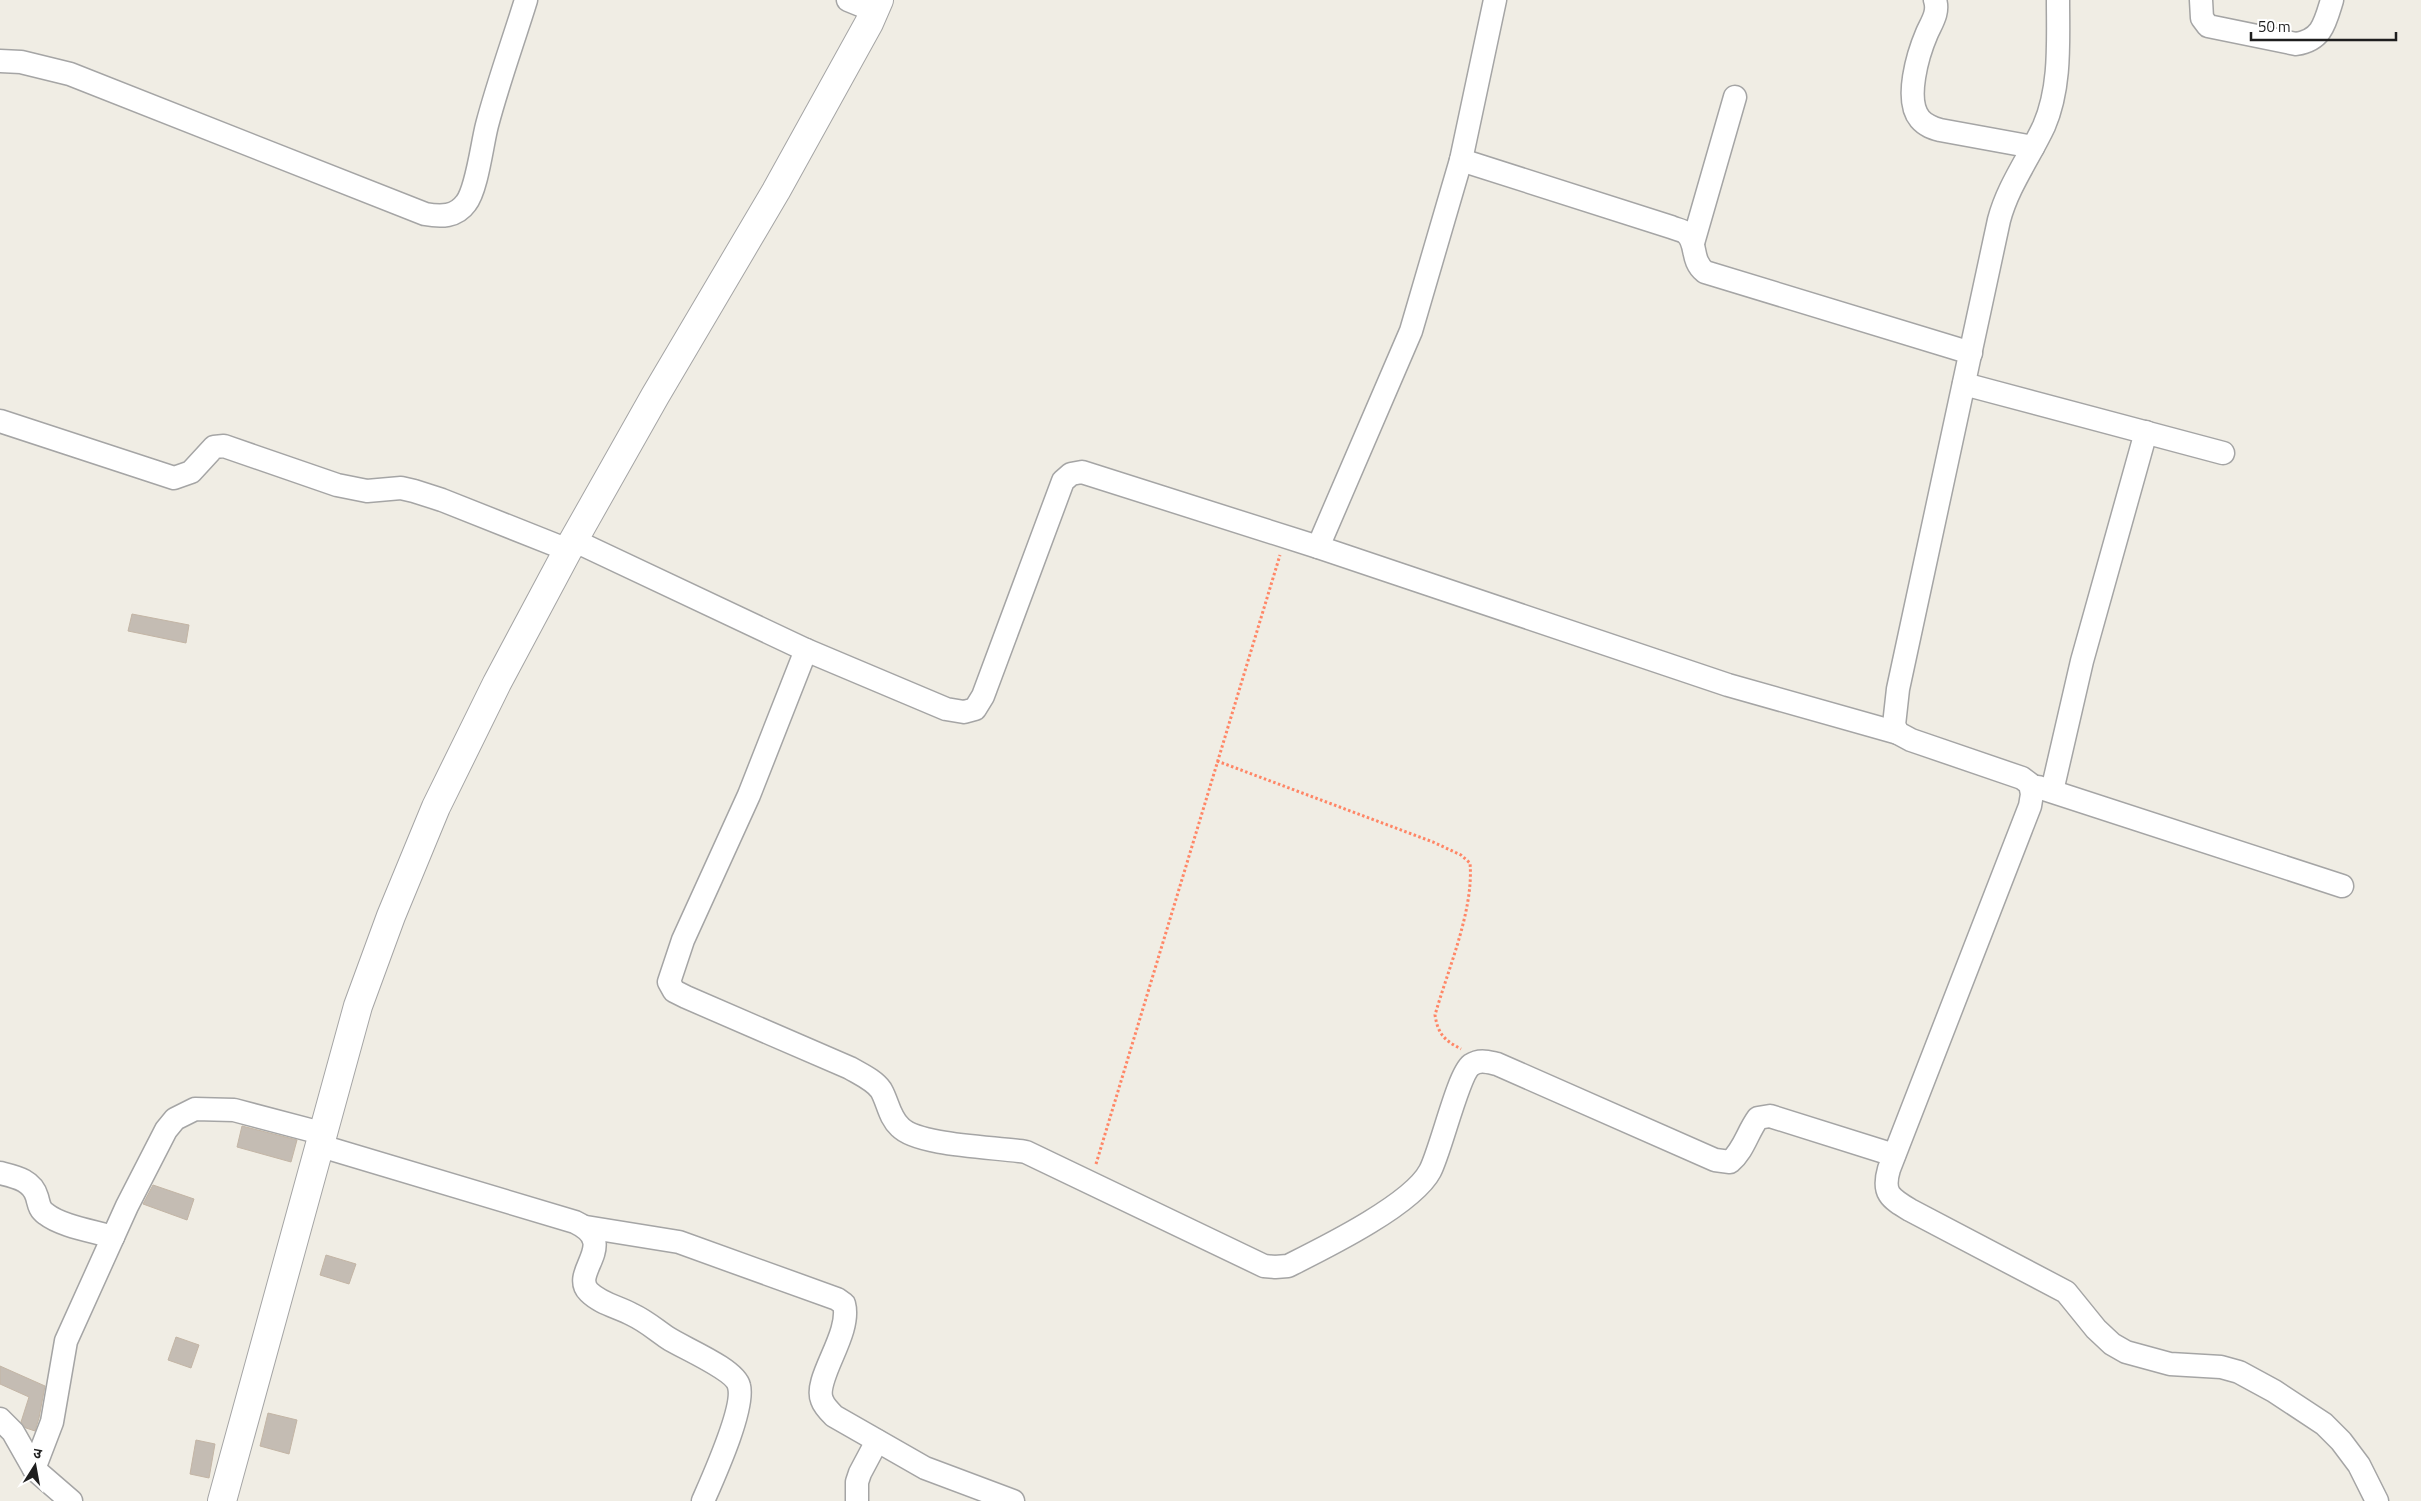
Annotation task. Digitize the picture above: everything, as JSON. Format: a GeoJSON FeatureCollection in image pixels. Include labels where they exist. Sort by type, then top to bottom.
{"type":"FeatureCollection","features":[{"type":"Feature","properties":{"kind":"street"},"geometry":{"type":"LineString","coordinates":[[0,61],[22,62],[70,74],[416,210],[439,216],[455,213],[467,202],[474,184],[488,124],[526,0]]}},
{"type":"Feature","properties":{"kind":"street"},"geometry":{"type":"LineString","coordinates":[[222,1501],[323,1140],[358,1006],[406,880],[457,762],[572,546],[655,396],[776,191],[877,5],[848,0]]}},
{"type":"Feature","properties":{"kind":"street"},"geometry":{"type":"LineString","coordinates":[[1318,547],[1409,339],[1461,160],[1495,0]]}},
{"type":"Feature","properties":{"kind":"street"},"geometry":{"type":"LineString","coordinates":[[1935,0],[1937,6],[1934,20],[1927,34],[1914,78],[1914,105],[1919,118],[1927,125],[1940,130],[2033,147]]}},
{"type":"Feature","properties":{"kind":"street"},"geometry":{"type":"LineString","coordinates":[[1898,733],[1894,724],[1898,689],[2003,205],[2044,125],[2055,85],[2058,0]]}},
{"type":"Feature","properties":{"kind":"street"},"geometry":{"type":"LineString","coordinates":[[2201,0],[2202,18],[2208,26],[2296,44],[2308,42],[2318,36],[2332,0]]}},
{"type":"Feature","properties":{"kind":"street"},"geometry":{"type":"LineString","coordinates":[[1692,243],[1735,97]]}},
{"type":"Feature","properties":{"kind":"street"},"geometry":{"type":"LineString","coordinates":[[1461,160],[1671,226],[1686,234],[1692,243],[1697,265],[1705,272],[1971,353]]}},
{"type":"Feature","properties":{"kind":"street"},"geometry":{"type":"LineString","coordinates":[[1964,384],[2223,453]]}},
{"type":"Feature","properties":{"kind":"street"},"geometry":{"type":"LineString","coordinates":[[0,421],[174,478],[191,472],[214,447],[224,446],[337,485],[367,491],[401,488],[414,491],[572,546],[806,650],[946,709],[964,712],[975,709],[994,672],[1063,481],[1070,474],[1082,472],[1318,547],[1728,685],[1898,733],[1911,740],[2010,773],[2030,784],[2342,886]]}},
{"type":"Feature","properties":{"kind":"street"},"geometry":{"type":"LineString","coordinates":[[2052,791],[2082,661],[2146,432]]}},
{"type":"Feature","properties":{"kind":"street"},"geometry":{"type":"LineString","coordinates":[[806,650],[749,795],[683,940],[669,982],[674,991],[686,997],[850,1068],[868,1078],[880,1089],[892,1117],[907,1132],[930,1140],[1026,1152],[1264,1266],[1288,1266],[1367,1224],[1419,1186],[1429,1173],[1437,1156],[1462,1079],[1470,1065],[1480,1060],[1497,1064],[1715,1160],[1730,1162],[1740,1153],[1751,1127],[1758,1118],[1770,1116],[1894,1155]]}},
{"type":"Feature","properties":{"kind":"street"},"geometry":{"type":"LineString","coordinates":[[2030,784],[2030,806],[1894,1155],[1885,1182],[1886,1191],[1894,1200],[2066,1292],[2096,1329],[2112,1344],[2126,1352],[2170,1364],[2189,1367],[2221,1367],[2239,1372],[2274,1391],[2324,1424],[2341,1441],[2358,1465],[2378,1501]]}},
{"type":"Feature","properties":{"kind":"street"},"geometry":{"type":"LineString","coordinates":[[34,1469],[52,1422],[66,1341],[112,1237],[166,1130],[175,1119],[185,1113],[195,1109],[214,1108],[234,1110],[575,1222],[586,1228],[593,1234],[595,1243],[584,1282],[588,1291],[596,1298],[632,1314],[667,1338],[724,1369],[736,1378],[740,1386],[734,1420],[703,1501]]}},
{"type":"Feature","properties":{"kind":"street"},"geometry":{"type":"LineString","coordinates":[[0,1173],[20,1178],[29,1184],[35,1191],[39,1207],[55,1220],[112,1237]]}},
{"type":"Feature","properties":{"kind":"street"},"geometry":{"type":"LineString","coordinates":[[586,1228],[651,1237],[705,1250],[837,1299],[844,1304],[846,1322],[822,1386],[822,1400],[834,1416],[925,1468],[1013,1501]]}},
{"type":"Feature","properties":{"kind":"street"},"geometry":{"type":"LineString","coordinates":[[0,1419],[13,1432],[34,1469],[71,1501]]}},
{"type":"Feature","properties":{"kind":"street"},"geometry":{"type":"LineString","coordinates":[[857,1501],[857,1482],[860,1472],[877,1441]]}},
{"type":"Feature","properties":{"kind":"path"},"geometry":{"type":"LineString","coordinates":[[1091,1182],[1286,537]]}},
{"type":"Feature","properties":{"kind":"path"},"geometry":{"type":"LineString","coordinates":[[1217,762],[1433,842],[1461,854],[1470,862],[1471,880],[1468,901],[1435,1015],[1437,1030],[1446,1041],[1480,1060]]}},
{"type":"Feature","properties":{"kind":"building"},"geometry":{"type":"Polygon","coordinates":[[[132,614],[189,625],[186,643],[128,631],[132,614]]]}},
{"type":"Feature","properties":{"kind":"building"},"geometry":{"type":"Polygon","coordinates":[[[242,1126],[297,1140],[291,1162],[237,1147],[242,1126]]]}},
{"type":"Feature","properties":{"kind":"building"},"geometry":{"type":"Polygon","coordinates":[[[153,1185],[194,1199],[187,1220],[143,1204],[153,1185]]]}},
{"type":"Feature","properties":{"kind":"building"},"geometry":{"type":"Polygon","coordinates":[[[326,1255],[356,1264],[349,1284],[320,1275],[326,1255]]]}},
{"type":"Feature","properties":{"kind":"building"},"geometry":{"type":"Polygon","coordinates":[[[176,1337],[199,1345],[191,1368],[168,1360],[176,1337]]]}},
{"type":"Feature","properties":{"kind":"building"},"geometry":{"type":"Polygon","coordinates":[[[0,1366],[45,1386],[35,1431],[26,1428],[21,1422],[29,1397],[0,1384],[0,1366]]]}},
{"type":"Feature","properties":{"kind":"building"},"geometry":{"type":"Polygon","coordinates":[[[268,1413],[297,1420],[289,1454],[260,1446],[268,1413]]]}},
{"type":"Feature","properties":{"kind":"building"},"geometry":{"type":"Polygon","coordinates":[[[196,1440],[215,1444],[209,1478],[190,1474],[196,1440]]]}}]}
